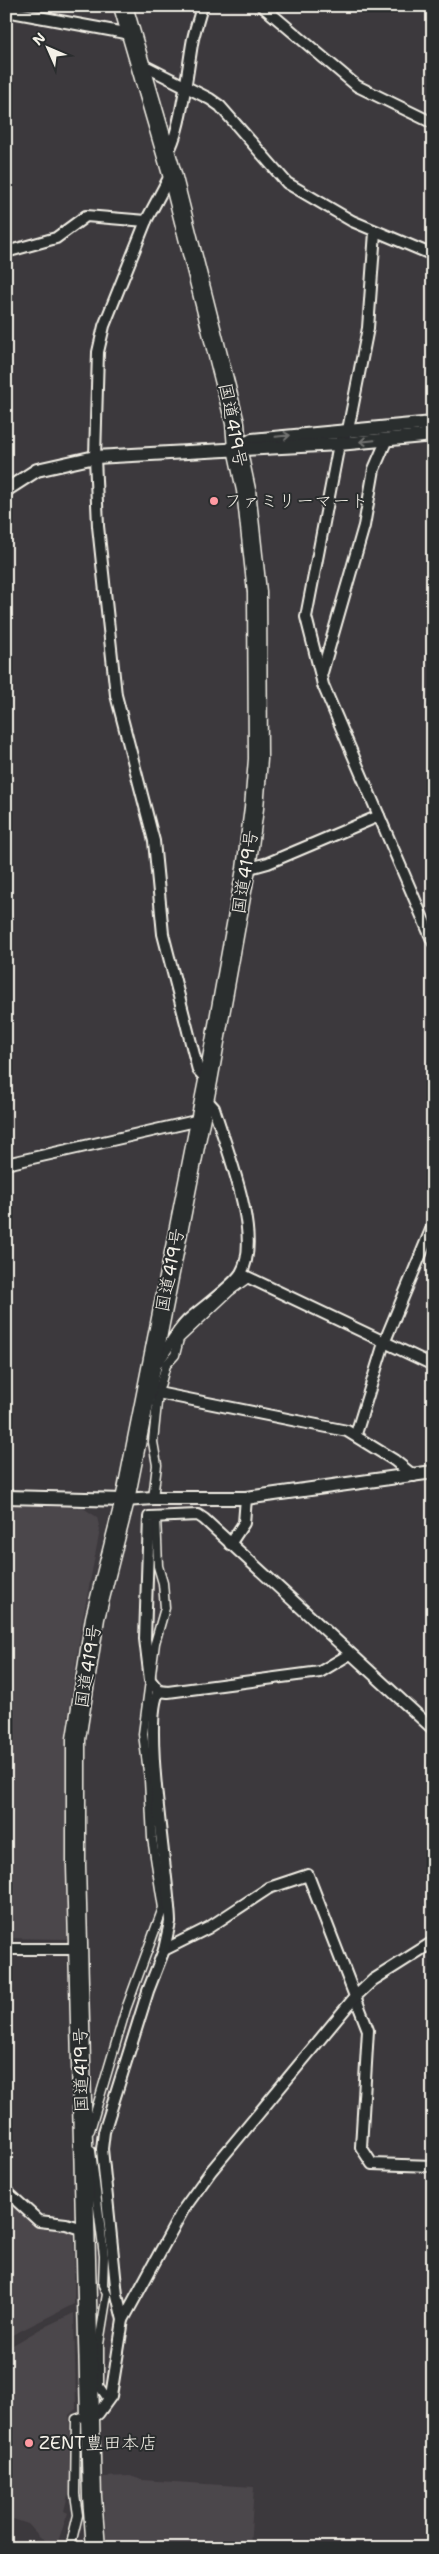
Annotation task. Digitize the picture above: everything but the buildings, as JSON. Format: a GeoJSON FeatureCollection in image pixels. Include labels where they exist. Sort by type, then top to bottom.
{"type":"FeatureCollection","features":[{"type":"Feature","properties":{"kind":"highway","name":"国道419号"},"geometry":{"type":"LineString","coordinates":[[96,2548],[83,2495],[91,2414],[85,2230],[76,1739],[95,1618],[152,1393],[150,1372],[206,1089],[246,869],[258,759],[256,592],[246,490],[237,448],[234,422],[172,174],[124,6]]}},
{"type":"Feature","properties":{"kind":"street"},"geometry":{"type":"LineString","coordinates":[[166,154],[171,149],[176,130],[184,86],[188,76],[192,43],[202,6]]}},
{"type":"Feature","properties":{"kind":"street"},"geometry":{"type":"LineString","coordinates":[[262,6],[357,86],[433,123]]}},
{"type":"Feature","properties":{"kind":"street"},"geometry":{"type":"LineString","coordinates":[[6,11],[21,10],[131,34]]}},
{"type":"Feature","properties":{"kind":"street"},"geometry":{"type":"LineString","coordinates":[[139,63],[220,106],[287,183],[321,204],[375,232],[402,240],[433,255]]}},
{"type":"Feature","properties":{"kind":"street"},"geometry":{"type":"LineString","coordinates":[[153,1498],[157,1465],[153,1442],[152,1393],[166,1366],[175,1355],[179,1339],[245,1276],[248,1255],[247,1221],[214,1108],[198,1070],[164,934],[154,841],[116,695],[98,526],[95,457],[98,352],[104,326],[146,221],[172,174]]}},
{"type":"Feature","properties":{"kind":"street"},"geometry":{"type":"LineString","coordinates":[[6,252],[56,238],[86,216],[146,221]]}},
{"type":"Feature","properties":{"kind":"street"},"geometry":{"type":"LineString","coordinates":[[375,232],[368,328],[348,430],[339,444],[306,617],[323,685],[433,942]]}},
{"type":"Feature","properties":{"kind":"street"},"geometry":{"type":"LineString","coordinates":[[237,448],[252,440],[433,423]]}},
{"type":"Feature","properties":{"kind":"street"},"geometry":{"type":"LineString","coordinates":[[6,490],[37,470],[95,457],[339,444],[433,435]]}},
{"type":"Feature","properties":{"kind":"street"},"geometry":{"type":"LineString","coordinates":[[321,676],[364,526],[374,469],[387,439]]}},
{"type":"Feature","properties":{"kind":"street"},"geometry":{"type":"LineString","coordinates":[[246,869],[268,863],[379,816]]}},
{"type":"Feature","properties":{"kind":"street"},"geometry":{"type":"LineString","coordinates":[[6,1164],[200,1120]]}},
{"type":"Feature","properties":{"kind":"street"},"geometry":{"type":"LineString","coordinates":[[356,1434],[384,1343],[433,1225]]}},
{"type":"Feature","properties":{"kind":"street"},"geometry":{"type":"LineString","coordinates":[[245,1276],[433,1365]]}},
{"type":"Feature","properties":{"kind":"street"},"geometry":{"type":"LineString","coordinates":[[150,1372],[165,1354],[176,1333],[245,1276]]}},
{"type":"Feature","properties":{"kind":"street"},"geometry":{"type":"LineString","coordinates":[[152,1393],[356,1434],[414,1476]]}},
{"type":"Feature","properties":{"kind":"street"},"geometry":{"type":"LineString","coordinates":[[6,1498],[124,1500],[153,1498],[246,1498],[433,1472]]}},
{"type":"Feature","properties":{"kind":"street"},"geometry":{"type":"LineString","coordinates":[[230,1544],[244,1523],[246,1498]]}},
{"type":"Feature","properties":{"kind":"street"},"geometry":{"type":"LineString","coordinates":[[350,1654],[320,1672],[168,1692],[159,1691],[150,1680],[146,1639],[149,1517],[198,1515],[433,1729]]}},
{"type":"Feature","properties":{"kind":"street"},"geometry":{"type":"LineString","coordinates":[[108,2399],[99,2386],[99,2343],[107,2294],[103,2285],[104,2256],[89,2136],[93,2114],[121,2026],[162,1908],[152,1838],[149,1779],[143,1734],[155,1643],[165,1608],[163,1582],[158,1566],[156,1516]]}},
{"type":"Feature","properties":{"kind":"street"},"geometry":{"type":"LineString","coordinates":[[123,2320],[116,2286],[102,2149],[104,2132],[148,1990],[164,1950],[170,1922],[170,1904],[153,1734],[155,1697],[159,1691]]}},
{"type":"Feature","properties":{"kind":"street"},"geometry":{"type":"LineString","coordinates":[[164,1950],[208,1928],[269,1888],[308,1875],[368,2030],[361,2148],[372,2164],[433,2166]]}},
{"type":"Feature","properties":{"kind":"street"},"geometry":{"type":"LineString","coordinates":[[91,2414],[98,2414],[111,2396],[123,2320],[183,2210],[211,2171],[355,1997],[372,1980],[433,1942]]}},
{"type":"Feature","properties":{"kind":"street"},"geometry":{"type":"LineString","coordinates":[[6,1949],[79,1949]]}},
{"type":"Feature","properties":{"kind":"street"},"geometry":{"type":"LineString","coordinates":[[6,2191],[39,2221],[66,2224],[85,2230]]}},
{"type":"Feature","properties":{"kind":"street"},"geometry":{"type":"LineString","coordinates":[[70,2548],[83,2495]]}},
{"type":"Feature","properties":{"kind":"shaded area"},"geometry":{"type":"Polygon","coordinates":[[[6,1505],[83,1508],[97,1517],[100,1530],[81,1628],[67,1724],[71,1939],[6,1938],[6,1505]]]}},
{"type":"Feature","properties":{"kind":"shaded area"},"geometry":{"type":"Polygon","coordinates":[[[6,2196],[33,2222],[74,2233],[74,2304],[6,2338],[6,2196]]]}},
{"type":"Feature","properties":{"kind":"shaded area"},"geometry":{"type":"Polygon","coordinates":[[[74,2313],[76,2409],[69,2415],[70,2487],[64,2511],[68,2513],[56,2547],[40,2537],[28,2524],[13,2519],[6,2530],[6,2349],[42,2328],[74,2313]]]}},
{"type":"Feature","properties":{"kind":"shaded area"},"geometry":{"type":"Polygon","coordinates":[[[130,2476],[142,2480],[254,2487],[250,2548],[107,2548],[102,2477],[130,2476]]]}},
{"type":"Feature","properties":{"kind":"place","name":"ファミリーマート"},"geometry":{"type":"Point","coordinates":[214,501]}},
{"type":"Feature","properties":{"kind":"place","name":"ZENT豊田本店"},"geometry":{"type":"Point","coordinates":[29,2443]}}]}
